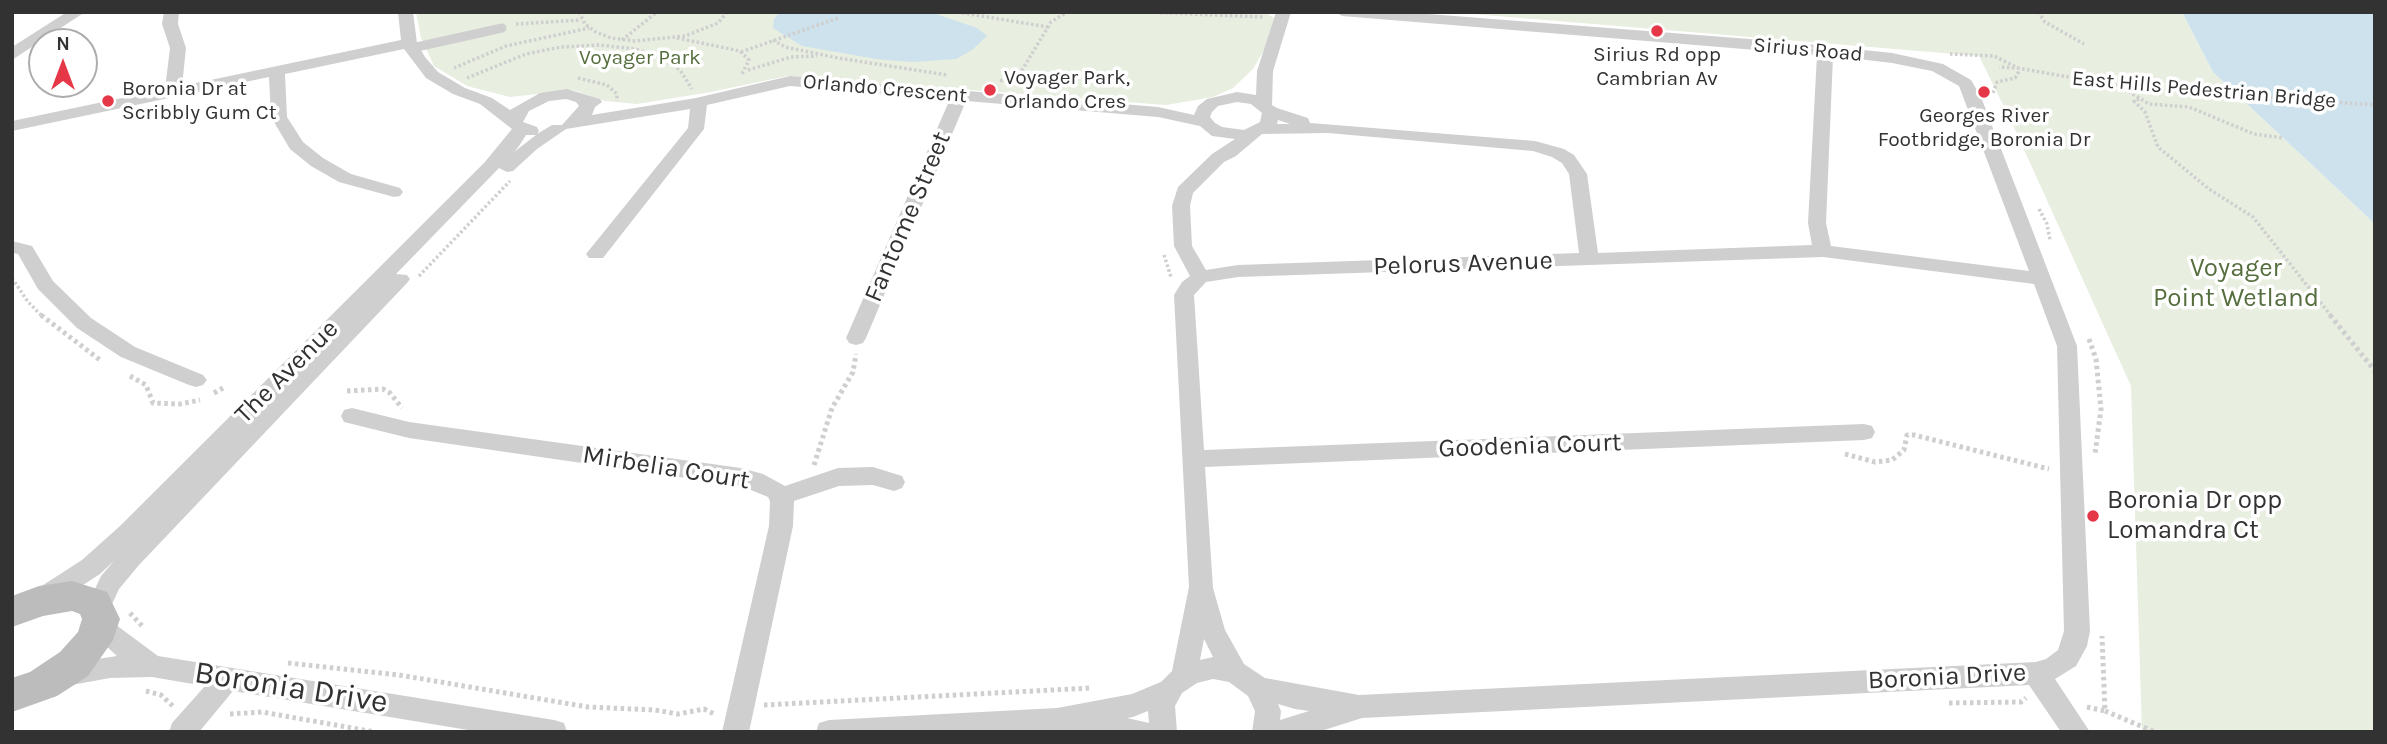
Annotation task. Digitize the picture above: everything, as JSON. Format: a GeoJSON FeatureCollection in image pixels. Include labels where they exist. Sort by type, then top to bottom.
{"type":"FeatureCollection","features":[{"type":"Feature","properties":{"kind":"street"},"geometry":{"type":"LineString","coordinates":[[15,51],[78,12]]}},
{"type":"Feature","properties":{"kind":"street"},"geometry":{"type":"LineString","coordinates":[[172,12],[170,24],[178,48],[173,93]]}},
{"type":"Feature","properties":{"kind":"street"},"geometry":{"type":"LineString","coordinates":[[405,12],[410,45],[432,75],[449,79],[486,101],[518,125],[538,132],[565,126],[586,111],[587,106],[582,99]]}},
{"type":"Feature","properties":{"kind":"street","name":"Sirius Road"},"geometry":{"type":"LineString","coordinates":[[1342,12],[1909,60],[1939,60]]}},
{"type":"Feature","properties":{"kind":"street"},"geometry":{"type":"LineString","coordinates":[[1265,732],[1268,711],[1258,688],[1235,672],[1213,632],[1201,587],[1196,459],[1184,295],[1189,286],[1200,277],[1185,253],[1182,199],[1189,185],[1218,158],[1270,123],[1265,71],[1283,16]]}},
{"type":"Feature","properties":{"kind":"street"},"geometry":{"type":"LineString","coordinates":[[12,126],[410,45]]}},
{"type":"Feature","properties":{"kind":"street"},"geometry":{"type":"LineString","coordinates":[[1822,251],[1817,223],[1825,51]]}},
{"type":"Feature","properties":{"kind":"street","name":"Boronia Drive"},"geometry":{"type":"LineString","coordinates":[[1258,688],[1295,697],[1362,706],[2036,673],[2054,668],[2067,658],[2074,646],[2077,631],[2069,355],[1970,90],[1939,60]]}},
{"type":"Feature","properties":{"kind":"street"},"geometry":{"type":"LineString","coordinates":[[277,70],[279,117],[296,145],[317,162],[345,177],[394,192]]}},
{"type":"Feature","properties":{"kind":"street"},"geometry":{"type":"LineString","coordinates":[[1232,97],[1265,71]]}},
{"type":"Feature","properties":{"kind":"street","name":"Orlando Crescent"},"geometry":{"type":"LineString","coordinates":[[565,126],[698,103],[790,81],[1158,113],[1234,135],[1257,132]]}},
{"type":"Feature","properties":{"kind":"street","name":"Orlando Crescent"},"geometry":{"type":"LineString","coordinates":[[536,100],[562,94],[612,106],[655,110]]}},
{"type":"Feature","properties":{"kind":"street","name":"Fantome Street"},"geometry":{"type":"LineString","coordinates":[[856,338],[960,96]]}},
{"type":"Feature","properties":{"kind":"street"},"geometry":{"type":"LineString","coordinates":[[1232,97],[1247,98],[1267,108],[1328,128]]}},
{"type":"Feature","properties":{"kind":"street","name":"Orlando Crescent"},"geometry":{"type":"LineString","coordinates":[[1158,113],[1232,97]]}},
{"type":"Feature","properties":{"kind":"street"},"geometry":{"type":"LineString","coordinates":[[486,101],[536,100]]}},
{"type":"Feature","properties":{"kind":"street","name":"The Avenue"},"geometry":{"type":"LineString","coordinates":[[21,608],[91,567],[128,533],[490,167],[513,142],[519,110],[536,100]]}},
{"type":"Feature","properties":{"kind":"street"},"geometry":{"type":"LineString","coordinates":[[596,254],[696,129],[698,103]]}},
{"type":"Feature","properties":{"kind":"street"},"geometry":{"type":"LineString","coordinates":[[1209,104],[1202,114],[1211,127],[1218,158]]}},
{"type":"Feature","properties":{"kind":"street","name":"The Avenue"},"geometry":{"type":"LineString","coordinates":[[109,614],[110,583],[136,551],[510,164],[531,145],[565,126]]}},
{"type":"Feature","properties":{"kind":"street"},"geometry":{"type":"LineString","coordinates":[[1257,132],[1328,128],[1535,146],[1558,153],[1575,166],[1578,174],[1589,260]]}},
{"type":"Feature","properties":{"kind":"street"},"geometry":{"type":"LineString","coordinates":[[12,247],[25,250],[45,285],[84,323],[128,352],[196,380]]}},
{"type":"Feature","properties":{"kind":"street","name":"Pelorus Avenue"},"geometry":{"type":"LineString","coordinates":[[1200,277],[1238,271],[1822,251],[2042,279]]}},
{"type":"Feature","properties":{"kind":"street","name":"Mirbelia Court"},"geometry":{"type":"LineString","coordinates":[[352,416],[409,430],[741,477],[767,485],[780,497],[783,512],[737,721]]}},
{"type":"Feature","properties":{"kind":"street","name":"Goodenia Court"},"geometry":{"type":"LineString","coordinates":[[1196,459],[1864,432]]}},
{"type":"Feature","properties":{"kind":"street"},"geometry":{"type":"LineString","coordinates":[[780,497],[823,481],[855,475],[894,482]]}},
{"type":"Feature","properties":{"kind":"street"},"geometry":{"type":"LineString","coordinates":[[1164,732],[1161,712],[1176,684],[1201,587]]}},
{"type":"Feature","properties":{"kind":"street"},"geometry":{"type":"LineString","coordinates":[[21,608],[72,596],[85,598],[109,614],[82,656],[25,691]]}},
{"type":"Feature","properties":{"kind":"street","name":"Boronia Drive"},"geometry":{"type":"LineString","coordinates":[[109,614],[115,640],[152,666]]}},
{"type":"Feature","properties":{"kind":"street","name":"Boronia Drive"},"geometry":{"type":"LineString","coordinates":[[25,691],[91,670],[152,666],[554,732]]}},
{"type":"Feature","properties":{"kind":"street"},"geometry":{"type":"LineString","coordinates":[[829,732],[1057,720],[1133,705],[1205,669],[1235,672]]}},
{"type":"Feature","properties":{"kind":"street"},"geometry":{"type":"LineString","coordinates":[[2036,673],[2077,732]]}},
{"type":"Feature","properties":{"kind":"street"},"geometry":{"type":"LineString","coordinates":[[178,719],[226,680]]}},
{"type":"Feature","properties":{"kind":"street","name":"Boronia Drive"},"geometry":{"type":"LineString","coordinates":[[1279,732],[1362,706]]}},
{"type":"Feature","properties":{"kind":"street"},"geometry":{"type":"LineString","coordinates":[[1057,720],[1140,732]]}},
{"type":"Feature","properties":{"kind":"lane"},"geometry":{"type":"LineString","coordinates":[[410,45],[502,28]]}},
{"type":"Feature","properties":{"kind":"path"},"geometry":{"type":"LineString","coordinates":[[579,12],[582,20],[603,36],[622,40],[676,38],[741,52],[750,60],[739,78]]}},
{"type":"Feature","properties":{"kind":"path"},"geometry":{"type":"LineString","coordinates":[[622,40],[657,12]]}},
{"type":"Feature","properties":{"kind":"path"},"geometry":{"type":"LineString","coordinates":[[676,38],[719,23],[727,12]]}},
{"type":"Feature","properties":{"kind":"path"},"geometry":{"type":"LineString","coordinates":[[957,12],[1048,27]]}},
{"type":"Feature","properties":{"kind":"path"},"geometry":{"type":"LineString","coordinates":[[995,82],[1019,75],[1048,27],[1067,12]]}},
{"type":"Feature","properties":{"kind":"path"},"geometry":{"type":"LineString","coordinates":[[1145,12],[1283,16]]}},
{"type":"Feature","properties":{"kind":"path"},"geometry":{"type":"LineString","coordinates":[[2038,12],[2045,22],[2084,44]]}},
{"type":"Feature","properties":{"kind":"path"},"geometry":{"type":"LineString","coordinates":[[741,52],[838,18]]}},
{"type":"Feature","properties":{"kind":"path"},"geometry":{"type":"LineString","coordinates":[[502,28],[528,22],[582,20]]}},
{"type":"Feature","properties":{"kind":"path"},"geometry":{"type":"LineString","coordinates":[[449,79],[506,46],[590,28]]}},
{"type":"Feature","properties":{"kind":"path"},"geometry":{"type":"LineString","coordinates":[[773,40],[785,47],[825,55],[955,76]]}},
{"type":"Feature","properties":{"kind":"path"},"geometry":{"type":"LineString","coordinates":[[449,79],[526,54],[561,47],[599,45],[635,49],[671,63],[686,77],[698,103]]}},
{"type":"Feature","properties":{"kind":"path"},"geometry":{"type":"LineString","coordinates":[[745,72],[791,57],[825,55]]}},
{"type":"Feature","properties":{"kind":"path","name":"East Hills Pedestrian Bridge"},"geometry":{"type":"LineString","coordinates":[[1939,60],[1994,56],[2018,68],[2119,86],[2375,105]]}},
{"type":"Feature","properties":{"kind":"path"},"geometry":{"type":"LineString","coordinates":[[1993,104],[1993,88],[1997,82],[2015,78],[2019,71],[2018,68],[1999,67]]}},
{"type":"Feature","properties":{"kind":"path"},"geometry":{"type":"LineString","coordinates":[[2119,86],[2139,99],[2164,107],[2189,107],[2254,134],[2283,138]]}},
{"type":"Feature","properties":{"kind":"path"},"geometry":{"type":"LineString","coordinates":[[2139,99],[2134,101],[2145,112],[2158,147],[2208,189],[2253,217],[2375,370]]}},
{"type":"Feature","properties":{"kind":"path"},"geometry":{"type":"LineString","coordinates":[[417,279],[516,175]]}},
{"type":"Feature","properties":{"kind":"path"},"geometry":{"type":"LineString","coordinates":[[2035,203],[2047,224],[2051,246]]}},
{"type":"Feature","properties":{"kind":"path"},"geometry":{"type":"LineString","coordinates":[[1162,246],[1171,276],[1170,285]]}},
{"type":"Feature","properties":{"kind":"path"},"geometry":{"type":"LineString","coordinates":[[2088,335],[2095,359],[2102,409],[2098,445],[2093,461]]}},
{"type":"Feature","properties":{"kind":"path"},"geometry":{"type":"LineString","coordinates":[[823,481],[814,466],[815,459],[832,408],[853,372],[856,338]]}},
{"type":"Feature","properties":{"kind":"path"},"geometry":{"type":"LineString","coordinates":[[109,614],[131,616],[146,631]]}},
{"type":"Feature","properties":{"kind":"path"},"geometry":{"type":"LineString","coordinates":[[2102,633],[2105,711]]}},
{"type":"Feature","properties":{"kind":"path"},"geometry":{"type":"LineString","coordinates":[[279,662],[399,675],[588,707],[655,710],[678,714],[704,709],[710,714],[737,721],[792,702],[1093,688]]}},
{"type":"Feature","properties":{"kind":"path"},"geometry":{"type":"LineString","coordinates":[[136,689],[161,695],[178,719]]}},
{"type":"Feature","properties":{"kind":"path"},"geometry":{"type":"LineString","coordinates":[[1935,704],[2021,702],[2027,698],[2105,711],[2155,732]]}},
{"type":"Feature","properties":{"kind":"path"},"geometry":{"type":"LineString","coordinates":[[221,718],[237,712],[254,711],[375,732]]}},
{"type":"Feature","properties":{"kind":"green space","name":"Voyager Park"},"geometry":{"type":"Polygon","coordinates":[[[416,12],[1265,12],[1274,18],[1265,48],[1253,69],[1233,88],[1213,97],[1166,105],[787,76],[637,104],[605,101],[573,90],[510,97],[467,86],[434,66],[421,38],[416,12]]]}},
{"type":"Feature","properties":{"kind":"green space","name":"Voyager Point Wetland"},"geometry":{"type":"Polygon","coordinates":[[[1449,12],[2182,12],[2213,72],[2375,224],[2375,732],[2142,732],[2131,386],[1979,56],[1449,12]]]}},
{"type":"Feature","properties":{"kind":"water"},"geometry":{"type":"Polygon","coordinates":[[[780,12],[930,12],[977,28],[987,36],[972,50],[956,59],[912,62],[876,59],[802,46],[773,28],[774,19],[780,12]]]}},
{"type":"Feature","properties":{"kind":"water"},"geometry":{"type":"Polygon","coordinates":[[[2182,12],[2375,12],[2375,224],[2213,72],[2182,12]]]}},
{"type":"Feature","properties":{"kind":"place","name":"Sirius Rd opp Cambrian Av"},"geometry":{"type":"Point","coordinates":[1657,31]}},
{"type":"Feature","properties":{"kind":"place","name":"Voyager Park, Orlando Cres"},"geometry":{"type":"Point","coordinates":[990,90]}},
{"type":"Feature","properties":{"kind":"place","name":"Georges River Footbridge, Boronia Dr"},"geometry":{"type":"Point","coordinates":[1984,92]}},
{"type":"Feature","properties":{"kind":"place","name":"Boronia Dr at Scribbly Gum Ct"},"geometry":{"type":"Point","coordinates":[108,101]}},
{"type":"Feature","properties":{"kind":"place","name":"Boronia Dr opp Lomandra Ct"},"geometry":{"type":"Point","coordinates":[2093,516]}}]}
